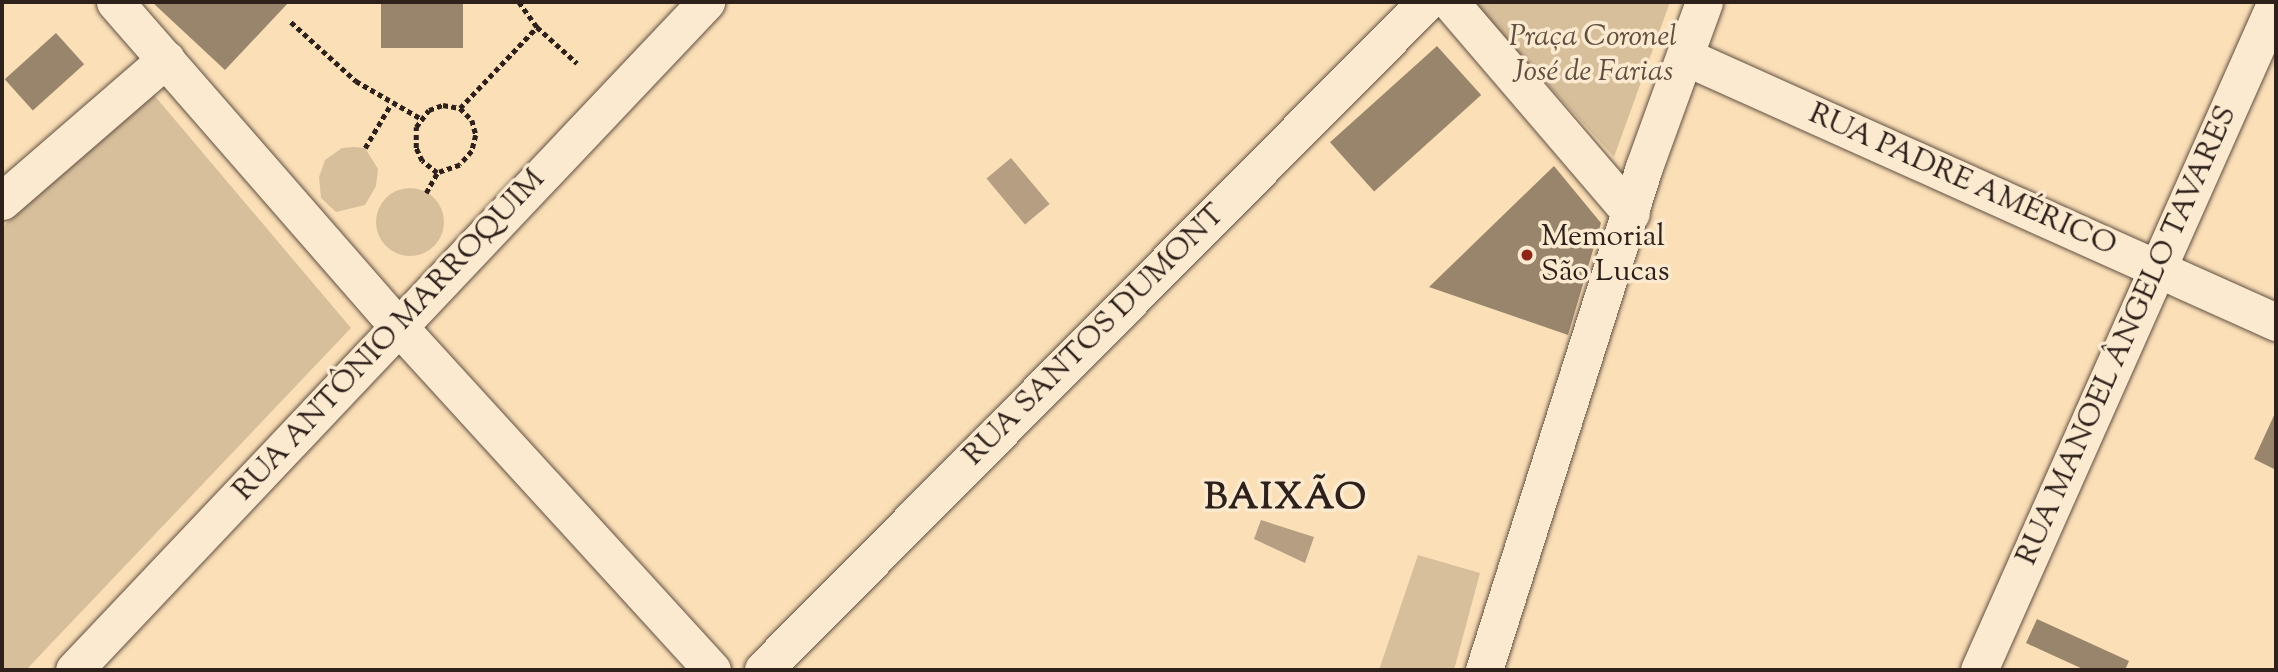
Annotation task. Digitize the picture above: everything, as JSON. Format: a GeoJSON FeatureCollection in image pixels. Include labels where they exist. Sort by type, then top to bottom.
{"type":"FeatureCollection","features":[{"type":"Feature","properties":{"kind":"street"},"geometry":{"type":"LineString","coordinates":[[115,2],[400,327],[712,670]]}},
{"type":"Feature","properties":{"kind":"street","name":"RUA ANTÔNIO MARROQUIM"},"geometry":{"type":"LineString","coordinates":[[74,670],[706,2]]}},
{"type":"Feature","properties":{"kind":"street","name":"RUA SANTOS DUMONT"},"geometry":{"type":"LineString","coordinates":[[764,670],[1427,2]]}},
{"type":"Feature","properties":{"kind":"street"},"geometry":{"type":"LineString","coordinates":[[1450,2],[1631,213]]}},
{"type":"Feature","properties":{"kind":"street"},"geometry":{"type":"LineString","coordinates":[[1484,670],[1631,213],[1704,2]]}},
{"type":"Feature","properties":{"kind":"street","name":"RUA MANOEL ÂNGELO TAVARES"},"geometry":{"type":"LineString","coordinates":[[1979,670],[2276,2]]}},
{"type":"Feature","properties":{"kind":"street","name":"RUA PADRE AMÉRICO"},"geometry":{"type":"LineString","coordinates":[[1686,57],[2276,322]]}},
{"type":"Feature","properties":{"kind":"street"},"geometry":{"type":"LineString","coordinates":[[2,201],[166,59]]}},
{"type":"Feature","properties":{"kind":"path"},"geometry":{"type":"LineString","coordinates":[[519,2],[537,27],[578,63]]}},
{"type":"Feature","properties":{"kind":"path"},"geometry":{"type":"LineString","coordinates":[[290,22],[356,82],[391,104],[421,118]]}},
{"type":"Feature","properties":{"kind":"path"},"geometry":{"type":"LineString","coordinates":[[460,108],[537,27]]}},
{"type":"Feature","properties":{"kind":"path"},"geometry":{"type":"LineString","coordinates":[[365,148],[391,104]]}},
{"type":"Feature","properties":{"kind":"path"},"geometry":{"type":"LineString","coordinates":[[426,192],[437,173],[460,165],[472,151],[476,135],[472,120],[460,108],[443,105],[421,118],[416,148],[422,161],[437,173]]}},
{"type":"Feature","properties":{"kind":"green space","name":"Praça Coronel José de Farias"},"geometry":{"type":"Polygon","coordinates":[[[1472,2],[1670,2],[1614,157],[1472,2]]]}},
{"type":"Feature","properties":{"kind":"green space"},"geometry":{"type":"Polygon","coordinates":[[[154,95],[351,328],[26,670],[2,670],[2,227],[154,95]]]}},
{"type":"Feature","properties":{"kind":"green space"},"geometry":{"type":"Polygon","coordinates":[[[342,148],[365,148],[378,169],[376,186],[365,205],[336,212],[321,198],[319,177],[325,160],[342,148]]]}},
{"type":"Feature","properties":{"kind":"green space"},"geometry":{"type":"Polygon","coordinates":[[[410,188],[423,191],[434,198],[441,209],[444,222],[441,235],[434,246],[423,253],[410,256],[397,253],[386,246],[379,235],[376,222],[379,209],[386,198],[397,191],[410,188]]]}},
{"type":"Feature","properties":{"kind":"green space"},"geometry":{"type":"Polygon","coordinates":[[[1418,555],[1480,573],[1454,670],[1379,670],[1418,555]]]}},
{"type":"Feature","properties":{"kind":"shaded area"},"geometry":{"type":"Polygon","coordinates":[[[1011,158],[1050,204],[1025,225],[986,179],[1011,158]]]}},
{"type":"Feature","properties":{"kind":"shaded area"},"geometry":{"type":"Polygon","coordinates":[[[1261,520],[1314,537],[1305,563],[1254,539],[1261,520]]]}},
{"type":"Feature","properties":{"kind":"building"},"geometry":{"type":"Polygon","coordinates":[[[152,2],[289,2],[225,70],[152,2]]]}},
{"type":"Feature","properties":{"kind":"building"},"geometry":{"type":"Polygon","coordinates":[[[381,2],[463,2],[463,48],[381,48],[381,2]]]}},
{"type":"Feature","properties":{"kind":"building"},"geometry":{"type":"Polygon","coordinates":[[[56,33],[84,64],[33,110],[5,79],[56,33]]]}},
{"type":"Feature","properties":{"kind":"building"},"geometry":{"type":"Polygon","coordinates":[[[1437,46],[1481,95],[1374,191],[1330,142],[1437,46]]]}},
{"type":"Feature","properties":{"kind":"building","name":"Memorial São Lucas"},"geometry":{"type":"Polygon","coordinates":[[[1554,166],[1601,223],[1568,335],[1429,287],[1554,166]]]}},
{"type":"Feature","properties":{"kind":"building"},"geometry":{"type":"Polygon","coordinates":[[[2276,411],[2276,470],[2254,459],[2276,411]]]}},
{"type":"Feature","properties":{"kind":"building"},"geometry":{"type":"Polygon","coordinates":[[[2037,619],[2129,661],[2125,670],[2085,670],[2026,643],[2037,619]]]}},
{"type":"Feature","properties":{"kind":"place","name":"Memorial São Lucas"},"geometry":{"type":"Point","coordinates":[1527,255]}},
{"type":"Feature","properties":{"kind":"district","name":"BAIXÃO"},"geometry":{"type":"Point","coordinates":[1286,499]}}]}
